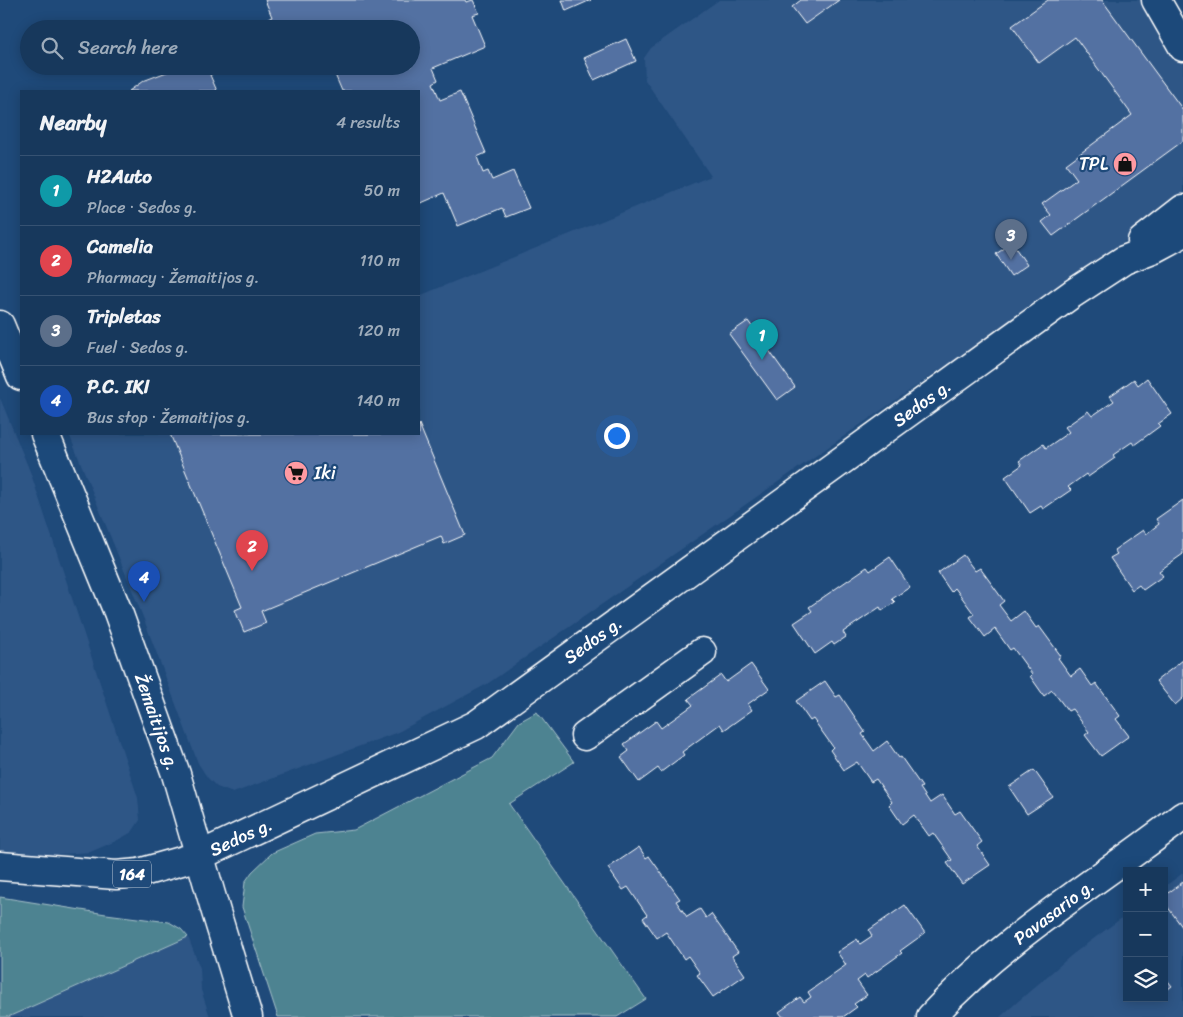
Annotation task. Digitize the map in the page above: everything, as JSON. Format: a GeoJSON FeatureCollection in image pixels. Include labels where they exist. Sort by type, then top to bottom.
{"type":"FeatureCollection","features":[{"type":"Feature","properties":{"kind":"street"},"geometry":{"type":"LineString","coordinates":[[1160,5],[1183,30]]}},
{"type":"Feature","properties":{"kind":"street"},"geometry":{"type":"LineString","coordinates":[[1160,5],[1183,47]]}},
{"type":"Feature","properties":{"kind":"street","name":"Sedos g."},"geometry":{"type":"LineString","coordinates":[[1124,260],[1146,236],[1183,209]]}},
{"type":"Feature","properties":{"kind":"street","name":"Sedos g."},"geometry":{"type":"LineString","coordinates":[[0,866],[116,875],[139,873],[199,856],[476,725],[1072,294],[1124,260],[1155,248],[1183,233]]}},
{"type":"Feature","properties":{"kind":"street"},"geometry":{"type":"LineString","coordinates":[[0,325],[20,374]]}},
{"type":"Feature","properties":{"kind":"street","name":"Žemaitijos g."},"geometry":{"type":"LineString","coordinates":[[45,435],[118,612],[176,774],[248,1017]]}},
{"type":"Feature","properties":{"kind":"street"},"geometry":{"type":"LineString","coordinates":[[585,736],[702,652]]}},
{"type":"Feature","properties":{"kind":"street","name":"Pavasario g."},"geometry":{"type":"LineString","coordinates":[[931,1017],[955,990],[1041,920],[1183,816]]}},
{"type":"Feature","properties":{"kind":"shaded area"},"geometry":{"type":"Polygon","coordinates":[[[719,0],[1145,0],[1183,59],[1183,201],[487,684],[398,732],[233,793],[217,787],[207,777],[198,763],[143,617],[69,435],[420,435],[420,296],[711,176],[645,80],[644,58],[651,48],[719,0]]]}},
{"type":"Feature","properties":{"kind":"shaded area"},"geometry":{"type":"Polygon","coordinates":[[[0,398],[31,474],[138,798],[140,820],[132,832],[90,852],[48,855],[0,850],[0,398]]]}},
{"type":"Feature","properties":{"kind":"shaded area"},"geometry":{"type":"Polygon","coordinates":[[[1183,873],[1183,1017],[1000,1017],[1073,954],[1123,917],[1123,1002],[1168,1002],[1168,884],[1183,873]]]}},
{"type":"Feature","properties":{"kind":"shaded area"},"geometry":{"type":"Polygon","coordinates":[[[188,937],[200,968],[201,990],[210,1017],[8,1017],[188,937]]]}},
{"type":"Feature","properties":{"kind":"green space"},"geometry":{"type":"Polygon","coordinates":[[[537,712],[574,762],[509,804],[646,999],[617,1017],[278,1017],[242,907],[245,882],[252,872],[272,853],[315,834],[354,830],[492,758],[519,722],[537,712]]]}},
{"type":"Feature","properties":{"kind":"green space"},"geometry":{"type":"Polygon","coordinates":[[[0,897],[169,922],[181,929],[188,937],[8,1017],[0,1017],[0,897]]]}},
{"type":"Feature","properties":{"kind":"building"},"geometry":{"type":"Polygon","coordinates":[[[265,0],[465,0],[466,2],[473,0],[479,13],[472,15],[485,46],[433,68],[438,80],[433,83],[440,100],[460,92],[486,153],[477,157],[483,173],[488,171],[492,180],[513,171],[529,208],[506,217],[502,208],[458,226],[444,193],[420,204],[420,90],[342,90],[336,75],[420,75],[420,20],[265,20],[272,17],[265,0]]]}},
{"type":"Feature","properties":{"kind":"building"},"geometry":{"type":"Polygon","coordinates":[[[562,0],[591,0],[566,11],[562,0]]]}},
{"type":"Feature","properties":{"kind":"building"},"geometry":{"type":"Polygon","coordinates":[[[801,0],[839,0],[805,24],[792,7],[801,0]]]}},
{"type":"Feature","properties":{"kind":"building"},"geometry":{"type":"Polygon","coordinates":[[[1048,0],[1102,0],[1183,110],[1183,141],[1053,236],[1042,222],[1051,215],[1042,204],[1077,179],[1066,164],[1132,115],[1075,37],[1039,63],[1012,26],[1048,0]]]}},
{"type":"Feature","properties":{"kind":"building"},"geometry":{"type":"Polygon","coordinates":[[[626,39],[636,61],[594,80],[584,58],[626,39]]]}},
{"type":"Feature","properties":{"kind":"building"},"geometry":{"type":"Polygon","coordinates":[[[159,75],[210,75],[217,90],[130,90],[143,81],[159,75]]]}},
{"type":"Feature","properties":{"kind":"building"},"geometry":{"type":"Polygon","coordinates":[[[1012,243],[1027,265],[1011,276],[996,254],[1012,243]]]}},
{"type":"Feature","properties":{"kind":"building"},"geometry":{"type":"Polygon","coordinates":[[[748,321],[795,387],[777,400],[729,334],[748,321]]]}},
{"type":"Feature","properties":{"kind":"building"},"geometry":{"type":"Polygon","coordinates":[[[1147,378],[1172,414],[1158,424],[1160,426],[1134,445],[1132,442],[1113,455],[1115,458],[1088,477],[1086,474],[1068,487],[1071,490],[1043,509],[1041,506],[1030,513],[1005,477],[1022,465],[1019,461],[1043,444],[1046,448],[1069,432],[1065,427],[1088,411],[1092,416],[1114,401],[1110,396],[1134,379],[1138,385],[1147,378]]]}},
{"type":"Feature","properties":{"kind":"building"},"geometry":{"type":"Polygon","coordinates":[[[420,426],[465,535],[444,544],[441,536],[261,611],[266,623],[244,632],[235,610],[242,607],[170,435],[420,435],[420,426]]]}},
{"type":"Feature","properties":{"kind":"building"},"geometry":{"type":"Polygon","coordinates":[[[1183,500],[1183,554],[1159,571],[1163,576],[1143,590],[1139,585],[1132,590],[1110,558],[1117,554],[1114,550],[1143,530],[1146,534],[1159,524],[1156,519],[1183,500]]]}},
{"type":"Feature","properties":{"kind":"building"},"geometry":{"type":"Polygon","coordinates":[[[963,555],[975,571],[980,568],[1004,601],[999,605],[1011,621],[1024,611],[1036,628],[1039,626],[1061,656],[1058,658],[1071,676],[1080,669],[1092,686],[1096,683],[1120,716],[1116,719],[1129,736],[1101,756],[1085,735],[1089,732],[1072,709],[1068,711],[1052,690],[1044,696],[1030,676],[1032,674],[1013,648],[1010,650],[995,629],[985,637],[970,617],[974,614],[955,588],[951,592],[938,573],[963,555]]]}},
{"type":"Feature","properties":{"kind":"building"},"geometry":{"type":"Polygon","coordinates":[[[890,557],[910,587],[892,599],[895,602],[882,611],[880,607],[843,632],[846,637],[834,645],[832,642],[815,654],[794,623],[812,611],[809,607],[867,567],[870,571],[890,557]]]}},
{"type":"Feature","properties":{"kind":"building"},"geometry":{"type":"Polygon","coordinates":[[[1183,660],[1183,698],[1175,705],[1156,681],[1183,660]]]}},
{"type":"Feature","properties":{"kind":"building"},"geometry":{"type":"Polygon","coordinates":[[[751,664],[769,689],[748,704],[752,710],[724,730],[720,724],[682,752],[684,755],[661,772],[658,768],[639,782],[621,757],[629,751],[624,744],[656,721],[661,728],[693,705],[688,699],[721,675],[726,682],[751,664]]]}},
{"type":"Feature","properties":{"kind":"building"},"geometry":{"type":"Polygon","coordinates":[[[825,681],[836,697],[840,695],[865,732],[862,734],[874,751],[887,741],[922,787],[920,788],[930,803],[942,795],[955,814],[960,811],[982,842],[977,846],[990,865],[962,884],[947,863],[952,860],[933,833],[929,836],[914,815],[902,824],[889,805],[892,802],[876,779],[871,782],[857,762],[844,770],[830,750],[833,747],[813,719],[810,721],[796,701],[825,681]]]}},
{"type":"Feature","properties":{"kind":"building"},"geometry":{"type":"Polygon","coordinates":[[[1034,770],[1053,797],[1027,814],[1009,787],[1034,770]]]}},
{"type":"Feature","properties":{"kind":"building"},"geometry":{"type":"Polygon","coordinates":[[[639,847],[646,858],[649,856],[680,899],[676,901],[687,917],[700,909],[706,918],[711,914],[738,952],[732,956],[745,975],[713,997],[697,975],[700,973],[688,956],[684,959],[666,932],[657,938],[643,918],[647,915],[628,887],[623,890],[608,868],[639,847]]]}},
{"type":"Feature","properties":{"kind":"building"},"geometry":{"type":"Polygon","coordinates":[[[1183,882],[1183,928],[1168,907],[1168,893],[1183,882]]]}},
{"type":"Feature","properties":{"kind":"building"},"geometry":{"type":"Polygon","coordinates":[[[905,905],[925,933],[900,951],[902,953],[867,978],[865,975],[857,981],[867,995],[854,1004],[857,1007],[843,1017],[783,1017],[779,1012],[800,997],[804,1002],[811,997],[808,992],[846,965],[837,952],[857,939],[860,944],[872,936],[869,930],[905,905]]]}},
{"type":"Feature","properties":{"kind":"building"},"geometry":{"type":"Polygon","coordinates":[[[1168,981],[1172,986],[1168,989],[1168,981]]]}},
{"type":"Feature","properties":{"kind":"place","name":"TPL"},"geometry":{"type":"Point","coordinates":[1125,164]}},
{"type":"Feature","properties":{"kind":"place","name":"Tripletas"},"geometry":{"type":"Point","coordinates":[1011,260]}},
{"type":"Feature","properties":{"kind":"place","name":"H2Auto"},"geometry":{"type":"Point","coordinates":[762,360]}},
{"type":"Feature","properties":{"kind":"place","name":"Iki"},"geometry":{"type":"Point","coordinates":[296,473]}},
{"type":"Feature","properties":{"kind":"place","name":"Camelia"},"geometry":{"type":"Point","coordinates":[252,571]}},
{"type":"Feature","properties":{"kind":"place","name":"P.C. IKI"},"geometry":{"type":"Point","coordinates":[144,602]}}]}
